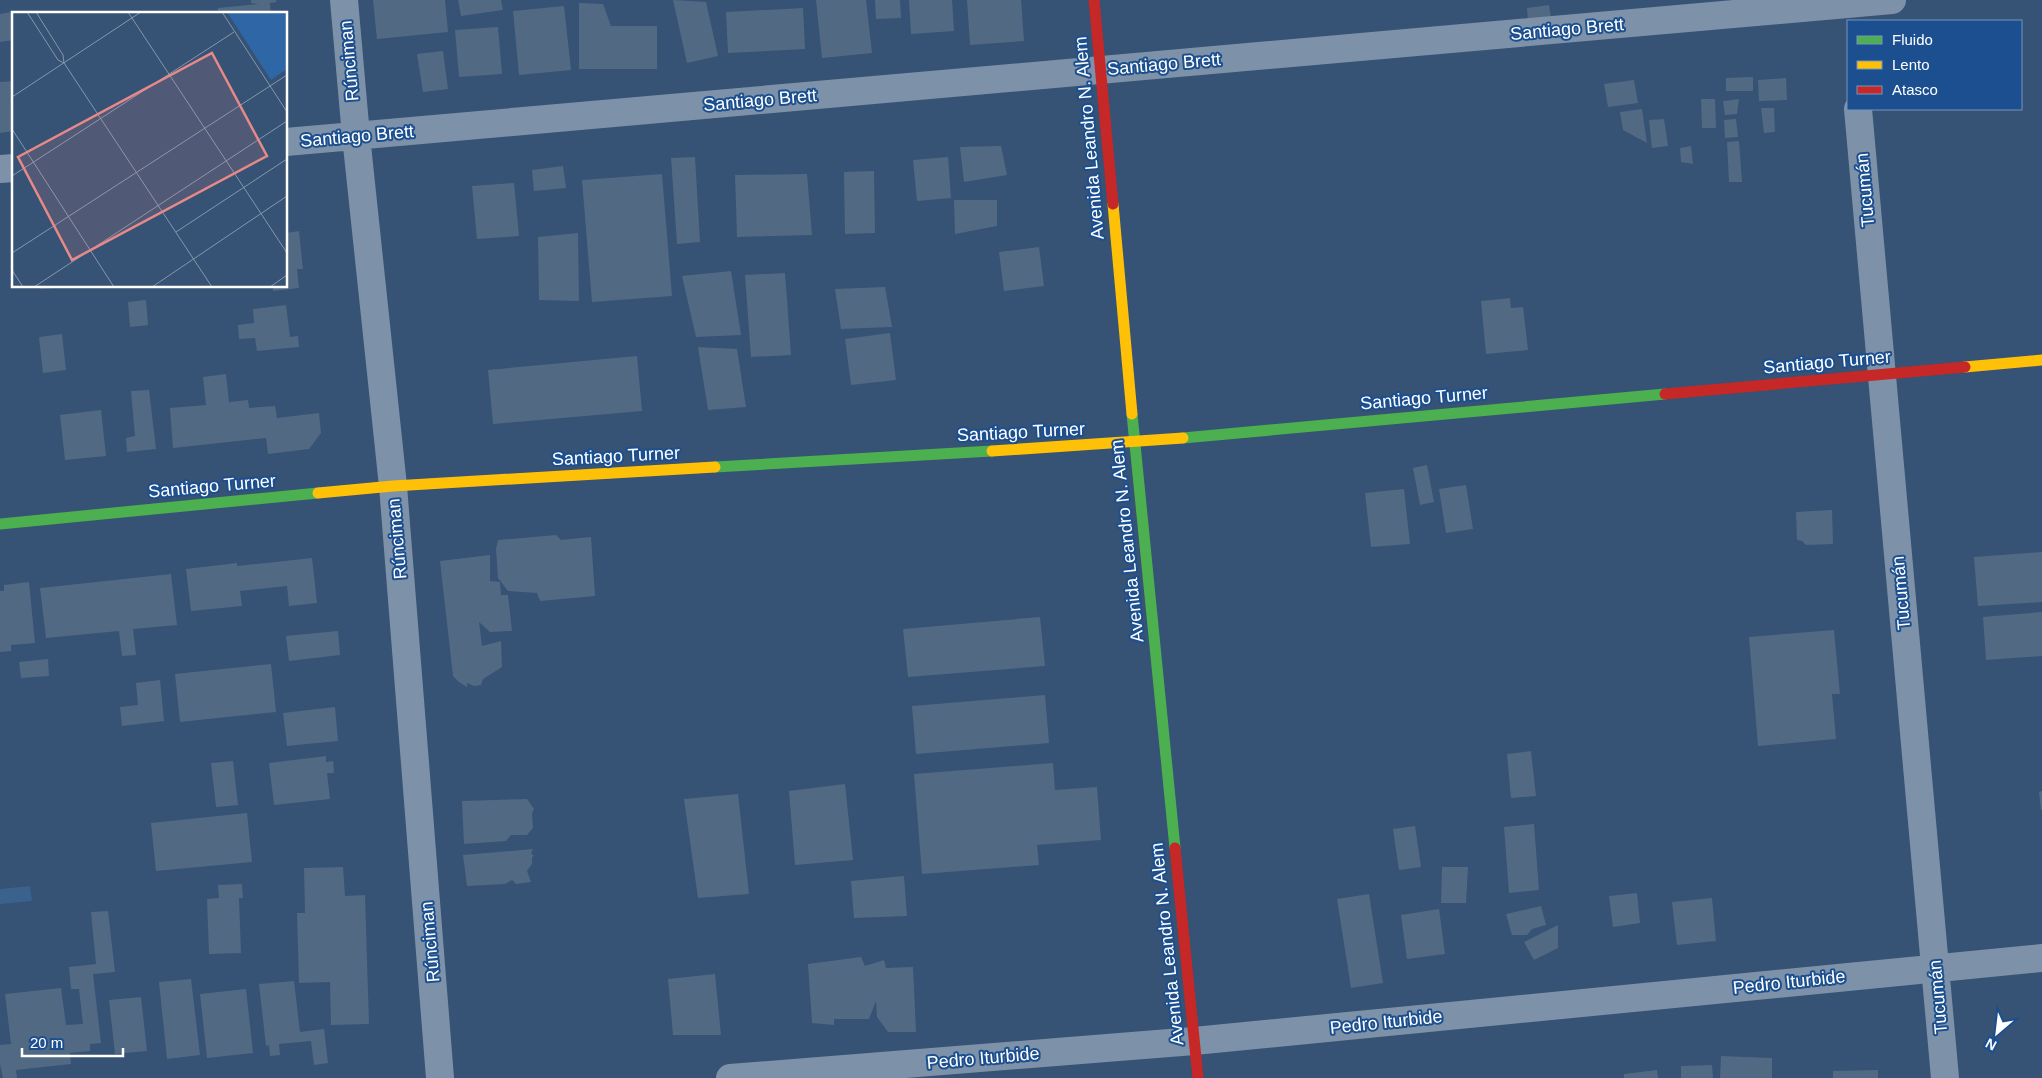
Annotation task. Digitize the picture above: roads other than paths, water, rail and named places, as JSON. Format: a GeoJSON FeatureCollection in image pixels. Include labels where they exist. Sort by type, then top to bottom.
{"type":"FeatureCollection","features":[{"type":"Feature","properties":{"kind":"street","name":"Rúnciman"},"geometry":{"type":"LineString","coordinates":[[344,0],[356,136],[393,486],[440,1078]]}},
{"type":"Feature","properties":{"kind":"street","name":"Avenida Leandro N. Alem"},"geometry":{"type":"LineString","coordinates":[[1094,0],[1135,442],[1198,1078]]}},
{"type":"Feature","properties":{"kind":"street","name":"Santiago Brett"},"geometry":{"type":"LineString","coordinates":[[288,142],[1101,70],[1849,8],[1892,0]]}},
{"type":"Feature","properties":{"kind":"street","name":"Tucumán"},"geometry":{"type":"LineString","coordinates":[[1858,110],[1945,1078]]}},
{"type":"Feature","properties":{"kind":"street","name":"Santiago Turner"},"geometry":{"type":"LineString","coordinates":[[0,524],[393,486],[1135,442],[2042,360]]}},
{"type":"Feature","properties":{"kind":"street","name":"Pedro Iturbide"},"geometry":{"type":"LineString","coordinates":[[730,1078],[1194,1041],[2042,958]]}},
{"type":"Feature","properties":{"kind":"water"},"geometry":{"type":"Polygon","coordinates":[[[30,886],[32,901],[0,904],[0,889],[30,886]]]}}]}
